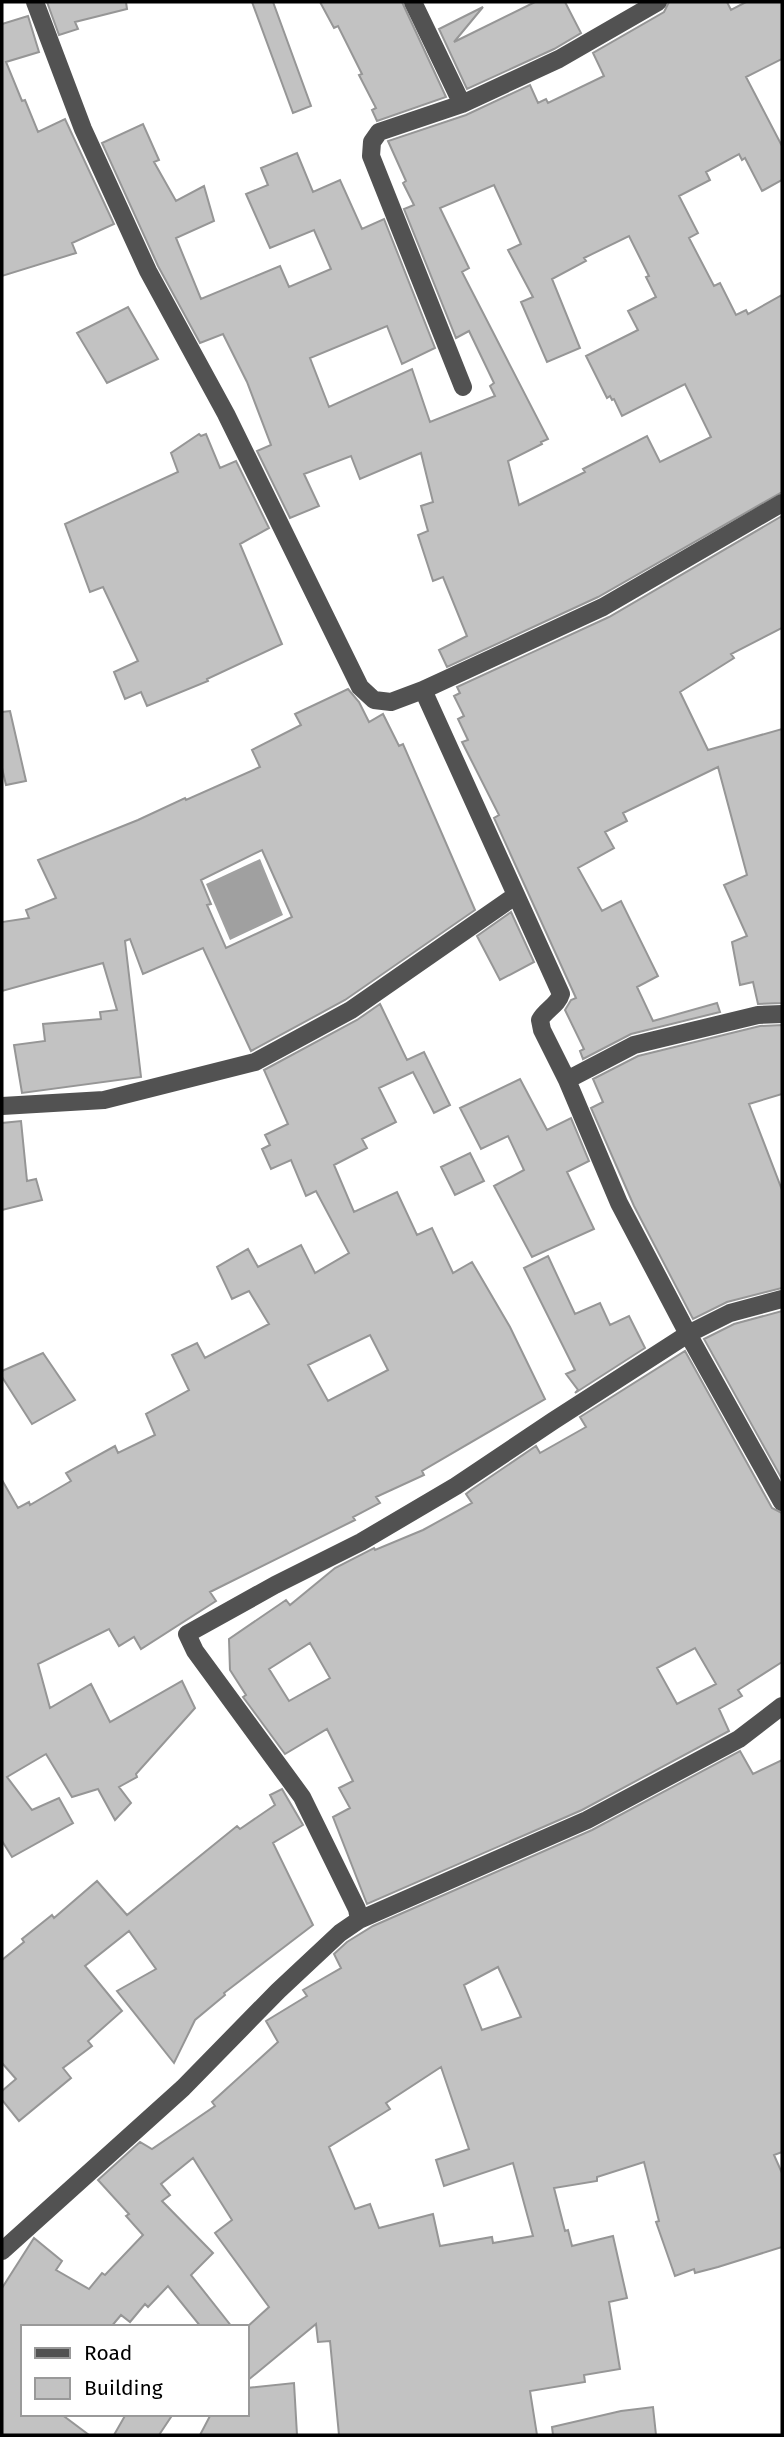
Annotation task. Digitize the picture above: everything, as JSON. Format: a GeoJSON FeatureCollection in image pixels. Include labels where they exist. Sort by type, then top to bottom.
{"type":"FeatureCollection","features":[{"type":"Feature","properties":{"kind":"street"},"geometry":{"type":"LineString","coordinates":[[35,2],[83,129],[148,271],[226,414],[360,687],[374,700],[391,702],[423,690],[603,607],[782,503]]}},
{"type":"Feature","properties":{"kind":"street"},"geometry":{"type":"LineString","coordinates":[[413,2],[462,104]]}},
{"type":"Feature","properties":{"kind":"street"},"geometry":{"type":"LineString","coordinates":[[463,387],[371,156],[372,142],[379,132],[462,104],[559,59],[657,2]]}},
{"type":"Feature","properties":{"kind":"street"},"geometry":{"type":"LineString","coordinates":[[423,690],[561,994],[559,1001],[544,1012],[540,1020],[542,1030],[567,1080],[619,1203],[688,1334],[782,1502]]}},
{"type":"Feature","properties":{"kind":"street"},"geometry":{"type":"LineString","coordinates":[[2,1106],[104,1100],[255,1062],[351,1010],[515,896]]}},
{"type":"Feature","properties":{"kind":"street"},"geometry":{"type":"LineString","coordinates":[[567,1080],[634,1045],[758,1015],[782,1014]]}},
{"type":"Feature","properties":{"kind":"street"},"geometry":{"type":"LineString","coordinates":[[359,1920],[302,1797],[195,1651],[187,1634],[360,1542],[456,1486],[688,1334],[730,1313],[782,1299]]}},
{"type":"Feature","properties":{"kind":"street"},"geometry":{"type":"LineString","coordinates":[[2,2251],[183,2088],[278,1991],[340,1933],[359,1920],[587,1820],[739,1739],[782,1706]]}},
{"type":"Feature","properties":{"kind":"shaded area"},"geometry":{"type":"Polygon","coordinates":[[[260,859],[283,915],[230,940],[206,884],[260,859]]]}},
{"type":"Feature","properties":{"kind":"building"},"geometry":{"type":"Polygon","coordinates":[[[47,2],[126,2],[127,9],[75,22],[78,29],[59,35],[47,2]]]}},
{"type":"Feature","properties":{"kind":"building"},"geometry":{"type":"Polygon","coordinates":[[[252,2],[273,2],[311,106],[293,113],[252,2]]]}},
{"type":"Feature","properties":{"kind":"building"},"geometry":{"type":"Polygon","coordinates":[[[320,2],[402,2],[446,97],[377,121],[372,110],[376,108],[359,75],[362,74],[338,26],[334,28],[320,2]]]}},
{"type":"Feature","properties":{"kind":"building"},"geometry":{"type":"Polygon","coordinates":[[[535,2],[565,2],[581,33],[554,49],[467,89],[439,29],[483,7],[454,42],[535,2]]]}},
{"type":"Feature","properties":{"kind":"building"},"geometry":{"type":"Polygon","coordinates":[[[669,2],[727,2],[731,10],[746,2],[782,2],[782,59],[746,77],[782,146],[782,180],[762,191],[745,158],[742,160],[739,154],[706,172],[710,180],[679,196],[698,233],[689,238],[714,286],[720,283],[736,315],[746,310],[748,314],[782,295],[782,492],[598,597],[447,667],[439,650],[467,636],[443,577],[433,581],[418,535],[428,531],[421,506],[433,502],[421,453],[360,479],[351,456],[304,474],[319,506],[290,518],[257,451],[271,445],[247,382],[223,334],[200,343],[158,266],[102,143],[143,124],[159,160],[154,162],[176,201],[204,186],[214,221],[176,238],[201,299],[280,266],[289,287],[331,269],[314,230],[270,248],[246,194],[268,185],[261,168],[297,153],[313,192],[340,180],[362,229],[384,219],[435,348],[402,364],[387,326],[310,358],[329,407],[412,369],[430,422],[495,396],[490,386],[494,383],[469,331],[456,338],[404,209],[414,205],[388,141],[466,115],[530,85],[538,103],[546,99],[548,103],[604,76],[593,53],[664,12],[669,2]],[[494,185],[440,208],[469,268],[462,272],[548,439],[508,461],[519,505],[585,472],[583,469],[647,436],[660,462],[711,437],[685,384],[622,416],[614,399],[610,396],[607,398],[586,356],[638,330],[628,311],[656,297],[629,236],[584,258],[586,261],[552,279],[580,348],[547,362],[521,302],[533,297],[508,250],[521,244],[494,185]]]}},
{"type":"Feature","properties":{"kind":"building"},"geometry":{"type":"Polygon","coordinates":[[[28,16],[39,52],[6,62],[22,101],[25,100],[38,132],[65,119],[114,224],[72,243],[76,253],[2,276],[2,24],[28,16]]]}},
{"type":"Feature","properties":{"kind":"building"},"geometry":{"type":"Polygon","coordinates":[[[128,307],[158,359],[107,383],[77,333],[128,307]]]}},
{"type":"Feature","properties":{"kind":"building"},"geometry":{"type":"Polygon","coordinates":[[[199,434],[206,434],[220,468],[236,461],[269,528],[240,544],[282,644],[207,679],[208,681],[147,706],[141,692],[125,699],[114,672],[138,661],[103,587],[90,592],[65,524],[178,472],[171,453],[199,434]]]}},
{"type":"Feature","properties":{"kind":"building"},"geometry":{"type":"Polygon","coordinates":[[[782,516],[782,628],[731,654],[734,658],[680,692],[708,750],[782,729],[782,1003],[758,1004],[753,982],[740,985],[732,942],[747,936],[724,885],[747,875],[718,767],[623,813],[627,821],[605,832],[614,848],[578,868],[602,911],[621,901],[658,976],[637,987],[653,1021],[717,1003],[720,1012],[631,1034],[583,1059],[580,1051],[584,1049],[565,1010],[571,1000],[576,998],[494,818],[499,815],[462,742],[468,740],[458,719],[464,716],[454,696],[460,693],[457,687],[609,617],[782,516]]]}},
{"type":"Feature","properties":{"kind":"building"},"geometry":{"type":"Polygon","coordinates":[[[348,689],[359,702],[369,722],[383,714],[399,746],[403,744],[475,910],[345,1000],[251,1051],[203,948],[143,974],[130,939],[125,941],[141,1077],[22,1093],[14,1045],[45,1041],[43,1024],[101,1019],[100,1012],[117,1010],[103,963],[2,991],[2,922],[29,918],[26,910],[56,898],[38,860],[260,767],[252,750],[301,725],[295,714],[348,689]],[[262,850],[201,880],[211,904],[207,905],[226,948],[292,917],[262,850]]]}},
{"type":"Feature","properties":{"kind":"building"},"geometry":{"type":"Polygon","coordinates":[[[10,711],[26,781],[6,785],[2,768],[2,712],[10,711]]]}},
{"type":"Feature","properties":{"kind":"building"},"geometry":{"type":"Polygon","coordinates":[[[511,912],[534,962],[500,980],[477,936],[511,912]]]}},
{"type":"Feature","properties":{"kind":"building"},"geometry":{"type":"Polygon","coordinates":[[[380,1004],[407,1060],[424,1052],[450,1105],[434,1113],[413,1072],[379,1088],[396,1122],[362,1139],[367,1148],[334,1165],[354,1212],[397,1192],[417,1235],[432,1228],[453,1273],[472,1262],[510,1327],[545,1399],[422,1471],[424,1475],[376,1497],[380,1503],[353,1517],[355,1520],[210,1592],[216,1601],[141,1649],[134,1637],[119,1646],[109,1629],[38,1664],[50,1708],[91,1684],[110,1722],[182,1681],[195,1708],[136,1774],[137,1777],[119,1787],[131,1803],[115,1820],[98,1789],[72,1797],[46,1754],[7,1777],[32,1810],[59,1798],[73,1823],[12,1857],[2,1841],[2,1480],[18,1508],[29,1502],[30,1505],[71,1481],[66,1473],[115,1446],[118,1453],[155,1435],[146,1414],[189,1390],[172,1355],[197,1343],[205,1358],[269,1324],[249,1291],[232,1299],[217,1267],[248,1249],[258,1267],[301,1245],[315,1273],[349,1253],[316,1191],[306,1196],[291,1160],[271,1169],[262,1149],[270,1145],[265,1135],[288,1124],[264,1070],[357,1020],[380,1004]],[[370,1335],[308,1365],[328,1401],[388,1370],[370,1335]]]}},
{"type":"Feature","properties":{"kind":"building"},"geometry":{"type":"Polygon","coordinates":[[[782,1025],[782,1094],[749,1104],[782,1190],[782,1288],[727,1302],[693,1319],[634,1206],[591,1108],[603,1102],[593,1079],[638,1056],[760,1026],[782,1025]]]}},
{"type":"Feature","properties":{"kind":"building"},"geometry":{"type":"Polygon","coordinates":[[[520,1079],[547,1130],[571,1118],[589,1161],[567,1172],[594,1229],[532,1257],[494,1186],[524,1170],[508,1136],[481,1149],[460,1108],[520,1079]]]}},
{"type":"Feature","properties":{"kind":"building"},"geometry":{"type":"Polygon","coordinates":[[[21,1121],[27,1181],[36,1179],[42,1200],[2,1210],[2,1123],[21,1121]]]}},
{"type":"Feature","properties":{"kind":"building"},"geometry":{"type":"Polygon","coordinates":[[[470,1153],[484,1181],[455,1195],[441,1167],[470,1153]]]}},
{"type":"Feature","properties":{"kind":"building"},"geometry":{"type":"Polygon","coordinates":[[[548,1256],[575,1314],[600,1303],[610,1325],[629,1316],[645,1348],[575,1393],[578,1390],[566,1374],[575,1370],[524,1268],[548,1256]]]}},
{"type":"Feature","properties":{"kind":"building"},"geometry":{"type":"Polygon","coordinates":[[[782,1311],[782,1479],[704,1339],[734,1324],[782,1311]]]}},
{"type":"Feature","properties":{"kind":"building"},"geometry":{"type":"Polygon","coordinates":[[[685,1351],[772,1508],[782,1513],[782,1662],[738,1690],[742,1696],[719,1709],[729,1731],[582,1810],[367,1904],[333,1817],[350,1808],[339,1788],[353,1781],[327,1729],[285,1754],[243,1697],[246,1695],[230,1670],[229,1639],[286,1600],[290,1605],[335,1568],[374,1548],[375,1550],[423,1530],[472,1503],[466,1494],[536,1446],[540,1453],[586,1427],[580,1417],[685,1351]],[[310,1643],[269,1669],[289,1701],[330,1678],[310,1643]],[[695,1648],[657,1668],[677,1704],[716,1684],[695,1648]]]}},
{"type":"Feature","properties":{"kind":"building"},"geometry":{"type":"Polygon","coordinates":[[[43,1353],[75,1400],[32,1424],[2,1377],[2,1371],[43,1353]]]}},
{"type":"Feature","properties":{"kind":"building"},"geometry":{"type":"Polygon","coordinates":[[[740,1751],[753,1774],[782,1760],[782,2152],[774,2155],[782,2173],[782,2247],[718,2267],[695,2273],[694,2269],[675,2276],[656,2222],[659,2221],[644,2162],[597,2177],[597,2181],[554,2188],[565,2231],[568,2230],[572,2246],[613,2236],[627,2298],[609,2302],[620,2369],[584,2375],[585,2382],[530,2391],[537,2435],[339,2435],[330,2341],[318,2342],[316,2324],[248,2380],[248,2326],[269,2307],[215,2233],[232,2220],[193,2158],[161,2184],[170,2195],[162,2201],[213,2253],[191,2275],[230,2325],[199,2325],[168,2286],[148,2307],[145,2304],[130,2322],[121,2315],[113,2325],[21,2325],[21,2416],[64,2416],[89,2435],[2,2435],[2,2288],[34,2238],[62,2261],[56,2270],[89,2289],[102,2273],[105,2275],[143,2235],[126,2216],[129,2214],[98,2180],[140,2142],[152,2149],[215,2106],[212,2102],[278,2042],[266,2021],[307,1996],[303,1990],[341,1968],[334,1954],[347,1942],[373,1926],[592,1830],[740,1751]],[[498,1967],[464,1985],[482,2030],[521,2017],[498,1967]],[[441,2067],[386,2103],[390,2109],[329,2147],[355,2209],[370,2204],[379,2228],[433,2214],[440,2246],[492,2237],[493,2243],[533,2236],[513,2163],[444,2186],[436,2160],[469,2149],[441,2067]]]}},
{"type":"Feature","properties":{"kind":"building"},"geometry":{"type":"Polygon","coordinates":[[[282,1789],[303,1825],[273,1843],[313,1925],[224,1993],[225,1995],[195,2020],[174,2063],[117,1991],[156,1969],[129,1931],[85,1966],[122,2011],[88,2041],[92,2046],[63,2068],[71,2078],[19,2121],[2,2100],[2,2091],[16,2079],[2,2063],[2,1960],[24,1942],[22,1939],[52,1915],[54,1918],[97,1881],[127,1915],[237,1826],[240,1829],[275,1805],[270,1795],[282,1789]]]}},
{"type":"Feature","properties":{"kind":"building"},"geometry":{"type":"Polygon","coordinates":[[[294,2383],[297,2435],[200,2435],[210,2416],[248,2416],[248,2388],[294,2383]]]}},
{"type":"Feature","properties":{"kind":"building"},"geometry":{"type":"Polygon","coordinates":[[[653,2407],[656,2435],[553,2435],[552,2427],[621,2411],[653,2407]]]}},
{"type":"Feature","properties":{"kind":"building"},"geometry":{"type":"Polygon","coordinates":[[[125,2416],[172,2416],[159,2435],[114,2435],[125,2416]]]}}]}
